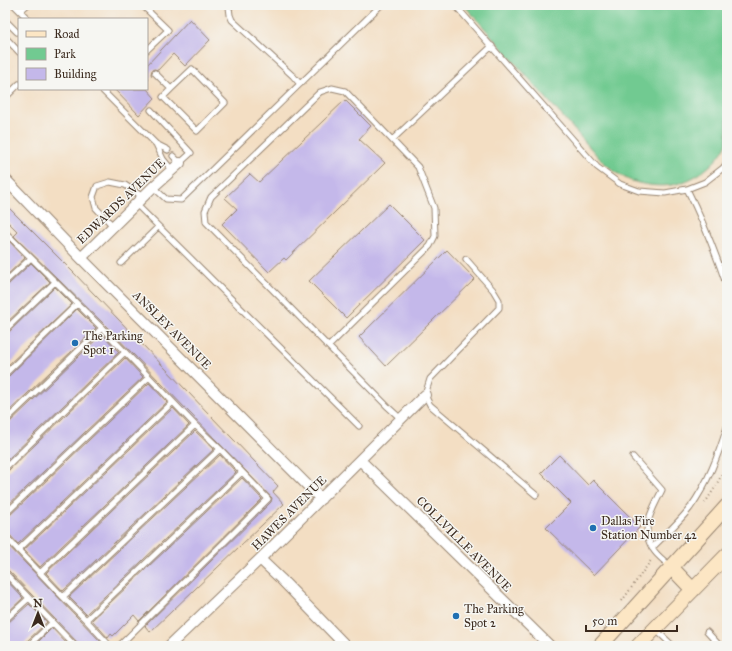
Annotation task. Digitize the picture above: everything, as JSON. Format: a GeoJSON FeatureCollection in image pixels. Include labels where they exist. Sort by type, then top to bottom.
{"type":"FeatureCollection","features":[{"type":"Feature","properties":{"kind":"main road"},"geometry":{"type":"LineString","coordinates":[[600,646],[727,506]]}},
{"type":"Feature","properties":{"kind":"main road"},"geometry":{"type":"LineString","coordinates":[[638,646],[727,555]]}},
{"type":"Feature","properties":{"kind":"main road"},"geometry":{"type":"LineString","coordinates":[[671,567],[693,590]]}},
{"type":"Feature","properties":{"kind":"street","name":"EDWARDS AVENUE"},"geometry":{"type":"LineString","coordinates":[[81,258],[172,170],[177,159]]}},
{"type":"Feature","properties":{"kind":"street","name":"ANSLEY AVENUE"},"geometry":{"type":"LineString","coordinates":[[5,179],[81,258],[321,499]]}},
{"type":"Feature","properties":{"kind":"street","name":"HAWES AVENUE"},"geometry":{"type":"LineString","coordinates":[[169,646],[260,559],[425,395]]}},
{"type":"Feature","properties":{"kind":"street","name":"COLLVILLE AVENUE"},"geometry":{"type":"LineString","coordinates":[[360,460],[550,646]]}},
{"type":"Feature","properties":{"kind":"street"},"geometry":{"type":"LineString","coordinates":[[260,559],[346,646]]}},
{"type":"Feature","properties":{"kind":"lane"},"geometry":{"type":"LineString","coordinates":[[14,5],[27,18]]}},
{"type":"Feature","properties":{"kind":"lane"},"geometry":{"type":"LineString","coordinates":[[20,11],[27,5]]}},
{"type":"Feature","properties":{"kind":"lane"},"geometry":{"type":"LineString","coordinates":[[142,5],[168,30],[148,49]]}},
{"type":"Feature","properties":{"kind":"lane"},"geometry":{"type":"LineString","coordinates":[[232,5],[230,7],[230,15],[232,20],[300,84]]}},
{"type":"Feature","properties":{"kind":"lane"},"geometry":{"type":"LineString","coordinates":[[153,187],[166,199],[181,200],[381,5]]}},
{"type":"Feature","properties":{"kind":"lane"},"geometry":{"type":"LineString","coordinates":[[455,5],[597,167],[620,184],[638,191],[665,193],[687,189],[705,182],[727,163]]}},
{"type":"Feature","properties":{"kind":"lane"},"geometry":{"type":"LineString","coordinates":[[5,20],[17,32]]}},
{"type":"Feature","properties":{"kind":"lane"},"geometry":{"type":"LineString","coordinates":[[5,37],[18,51]]}},
{"type":"Feature","properties":{"kind":"lane"},"geometry":{"type":"LineString","coordinates":[[392,140],[492,46]]}},
{"type":"Feature","properties":{"kind":"lane"},"geometry":{"type":"LineString","coordinates":[[192,69],[225,103],[197,130],[163,97],[170,89],[192,69]]}},
{"type":"Feature","properties":{"kind":"lane"},"geometry":{"type":"LineString","coordinates":[[155,73],[170,89]]}},
{"type":"Feature","properties":{"kind":"lane"},"geometry":{"type":"LineString","coordinates":[[5,98],[18,85]]}},
{"type":"Feature","properties":{"kind":"lane"},"geometry":{"type":"LineString","coordinates":[[328,346],[430,246],[435,236],[434,208],[418,167],[344,91],[332,88],[320,92],[211,197],[205,211],[206,222],[328,346],[401,419]]}},
{"type":"Feature","properties":{"kind":"lane"},"geometry":{"type":"LineString","coordinates":[[104,90],[156,144],[163,159],[172,170]]}},
{"type":"Feature","properties":{"kind":"lane"},"geometry":{"type":"LineString","coordinates":[[151,110],[191,153],[177,159]]}},
{"type":"Feature","properties":{"kind":"lane"},"geometry":{"type":"LineString","coordinates":[[156,144],[168,150]]}},
{"type":"Feature","properties":{"kind":"lane"},"geometry":{"type":"LineString","coordinates":[[113,226],[96,208],[93,197],[97,186],[110,182],[125,185],[143,197]]}},
{"type":"Feature","properties":{"kind":"lane"},"geometry":{"type":"LineString","coordinates":[[687,189],[700,215],[727,287]]}},
{"type":"Feature","properties":{"kind":"lane"},"geometry":{"type":"LineString","coordinates":[[136,204],[359,426]]}},
{"type":"Feature","properties":{"kind":"lane"},"geometry":{"type":"LineString","coordinates":[[121,263],[158,227]]}},
{"type":"Feature","properties":{"kind":"lane"},"geometry":{"type":"LineString","coordinates":[[5,233],[102,328],[268,499],[119,646]]}},
{"type":"Feature","properties":{"kind":"lane"},"geometry":{"type":"LineString","coordinates":[[5,282],[31,258]]}},
{"type":"Feature","properties":{"kind":"lane"},"geometry":{"type":"LineString","coordinates":[[466,259],[493,290],[499,300],[499,308],[430,379],[425,395],[430,406],[536,495]]}},
{"type":"Feature","properties":{"kind":"lane"},"geometry":{"type":"LineString","coordinates":[[5,330],[55,282]]}},
{"type":"Feature","properties":{"kind":"lane"},"geometry":{"type":"LineString","coordinates":[[5,374],[77,304]]}},
{"type":"Feature","properties":{"kind":"lane"},"geometry":{"type":"LineString","coordinates":[[5,421],[102,328]]}},
{"type":"Feature","properties":{"kind":"lane"},"geometry":{"type":"LineString","coordinates":[[5,468],[125,352]]}},
{"type":"Feature","properties":{"kind":"lane"},"geometry":{"type":"LineString","coordinates":[[5,514],[149,377]]}},
{"type":"Feature","properties":{"kind":"lane"},"geometry":{"type":"LineString","coordinates":[[18,550],[173,402]]}},
{"type":"Feature","properties":{"kind":"lane"},"geometry":{"type":"LineString","coordinates":[[40,573],[195,425]]}},
{"type":"Feature","properties":{"kind":"lane"},"geometry":{"type":"LineString","coordinates":[[652,548],[689,509],[701,491],[719,452],[727,427]]}},
{"type":"Feature","properties":{"kind":"lane"},"geometry":{"type":"LineString","coordinates":[[63,597],[220,449]]}},
{"type":"Feature","properties":{"kind":"lane"},"geometry":{"type":"LineString","coordinates":[[633,457],[662,490],[648,521],[647,538],[652,548],[671,567]]}},
{"type":"Feature","properties":{"kind":"lane"},"geometry":{"type":"LineString","coordinates":[[86,620],[242,472]]}},
{"type":"Feature","properties":{"kind":"lane"},"geometry":{"type":"LineString","coordinates":[[5,536],[110,646]]}},
{"type":"Feature","properties":{"kind":"lane"},"geometry":{"type":"LineString","coordinates":[[5,573],[75,646]]}},
{"type":"Feature","properties":{"kind":"lane"},"geometry":{"type":"LineString","coordinates":[[5,620],[29,598]]}},
{"type":"Feature","properties":{"kind":"lane"},"geometry":{"type":"LineString","coordinates":[[28,646],[52,622]]}},
{"type":"Feature","properties":{"kind":"lane"},"geometry":{"type":"LineString","coordinates":[[655,629],[673,646]]}},
{"type":"Feature","properties":{"kind":"lane"},"geometry":{"type":"LineString","coordinates":[[707,632],[719,645]]}},
{"type":"Feature","properties":{"kind":"green space"},"geometry":{"type":"Polygon","coordinates":[[[464,5],[727,5],[727,143],[718,157],[706,169],[684,182],[664,186],[651,185],[638,183],[623,177],[600,159],[464,5]]]}},
{"type":"Feature","properties":{"kind":"building"},"geometry":{"type":"Polygon","coordinates":[[[190,19],[210,40],[185,66],[173,54],[158,70],[152,70],[152,76],[148,80],[148,64],[190,19]]]}},
{"type":"Feature","properties":{"kind":"building"},"geometry":{"type":"Polygon","coordinates":[[[115,90],[148,90],[155,98],[139,115],[115,90]]]}},
{"type":"Feature","properties":{"kind":"building"},"geometry":{"type":"Polygon","coordinates":[[[345,100],[371,126],[359,139],[385,163],[286,260],[284,258],[269,272],[222,224],[237,209],[225,198],[250,174],[259,182],[345,100]]]}},
{"type":"Feature","properties":{"kind":"building"},"geometry":{"type":"Polygon","coordinates":[[[5,204],[73,272],[278,486],[273,492],[284,504],[150,632],[145,626],[271,502],[272,498],[105,325],[14,236],[18,232],[5,219],[5,204]]]}},
{"type":"Feature","properties":{"kind":"building"},"geometry":{"type":"Polygon","coordinates":[[[389,204],[425,240],[346,318],[309,281],[389,204]]]}},
{"type":"Feature","properties":{"kind":"building"},"geometry":{"type":"Polygon","coordinates":[[[9,241],[25,258],[5,277],[5,245],[9,241]]]}},
{"type":"Feature","properties":{"kind":"building"},"geometry":{"type":"Polygon","coordinates":[[[447,250],[475,279],[386,366],[359,337],[447,250]]]}},
{"type":"Feature","properties":{"kind":"building"},"geometry":{"type":"Polygon","coordinates":[[[31,263],[50,282],[5,324],[5,286],[8,285],[31,263]]]}},
{"type":"Feature","properties":{"kind":"building"},"geometry":{"type":"Polygon","coordinates":[[[55,287],[72,304],[5,368],[5,334],[8,333],[55,287]]]}},
{"type":"Feature","properties":{"kind":"building"},"geometry":{"type":"Polygon","coordinates":[[[77,309],[96,328],[5,415],[5,378],[8,377],[77,309]]]}},
{"type":"Feature","properties":{"kind":"building"},"geometry":{"type":"Polygon","coordinates":[[[102,334],[119,352],[5,462],[5,425],[8,424],[102,334]]]}},
{"type":"Feature","properties":{"kind":"building"},"geometry":{"type":"Polygon","coordinates":[[[125,358],[143,377],[5,508],[5,472],[8,471],[125,358]]]}},
{"type":"Feature","properties":{"kind":"building"},"geometry":{"type":"Polygon","coordinates":[[[149,383],[167,402],[18,544],[8,533],[5,532],[5,518],[8,517],[149,383]]]}},
{"type":"Feature","properties":{"kind":"building"},"geometry":{"type":"Polygon","coordinates":[[[173,408],[189,425],[40,567],[24,550],[173,408]]]}},
{"type":"Feature","properties":{"kind":"building"},"geometry":{"type":"Polygon","coordinates":[[[195,431],[214,449],[63,591],[46,573],[195,431]]]}},
{"type":"Feature","properties":{"kind":"building"},"geometry":{"type":"Polygon","coordinates":[[[220,455],[236,472],[86,614],[69,597],[220,455]]]}},
{"type":"Feature","properties":{"kind":"building","name":"Dallas Fire Station Number 42"},"geometry":{"type":"Polygon","coordinates":[[[559,455],[588,485],[593,480],[640,527],[594,575],[546,528],[571,503],[541,473],[559,455]]]}},
{"type":"Feature","properties":{"kind":"building"},"geometry":{"type":"Polygon","coordinates":[[[242,478],[262,499],[139,621],[134,615],[113,636],[111,634],[108,638],[92,620],[242,478]]]}},
{"type":"Feature","properties":{"kind":"building"},"geometry":{"type":"Polygon","coordinates":[[[5,542],[102,643],[99,646],[79,646],[78,643],[8,570],[5,569],[5,542]]]}},
{"type":"Feature","properties":{"kind":"building"},"geometry":{"type":"Polygon","coordinates":[[[5,579],[23,598],[5,615],[5,579]]]}},
{"type":"Feature","properties":{"kind":"building"},"geometry":{"type":"Polygon","coordinates":[[[29,604],[47,622],[25,643],[24,646],[5,646],[5,624],[29,604]]]}},
{"type":"Feature","properties":{"kind":"building"},"geometry":{"type":"Polygon","coordinates":[[[52,628],[69,646],[34,646],[52,628]]]}},
{"type":"Feature","properties":{"kind":"place","name":"The Parking Spot 1"},"geometry":{"type":"Point","coordinates":[75,343]}},
{"type":"Feature","properties":{"kind":"place","name":"Dallas Fire Station Number 42"},"geometry":{"type":"Point","coordinates":[593,528]}},
{"type":"Feature","properties":{"kind":"place","name":"The Parking Spot 2"},"geometry":{"type":"Point","coordinates":[456,616]}}]}
